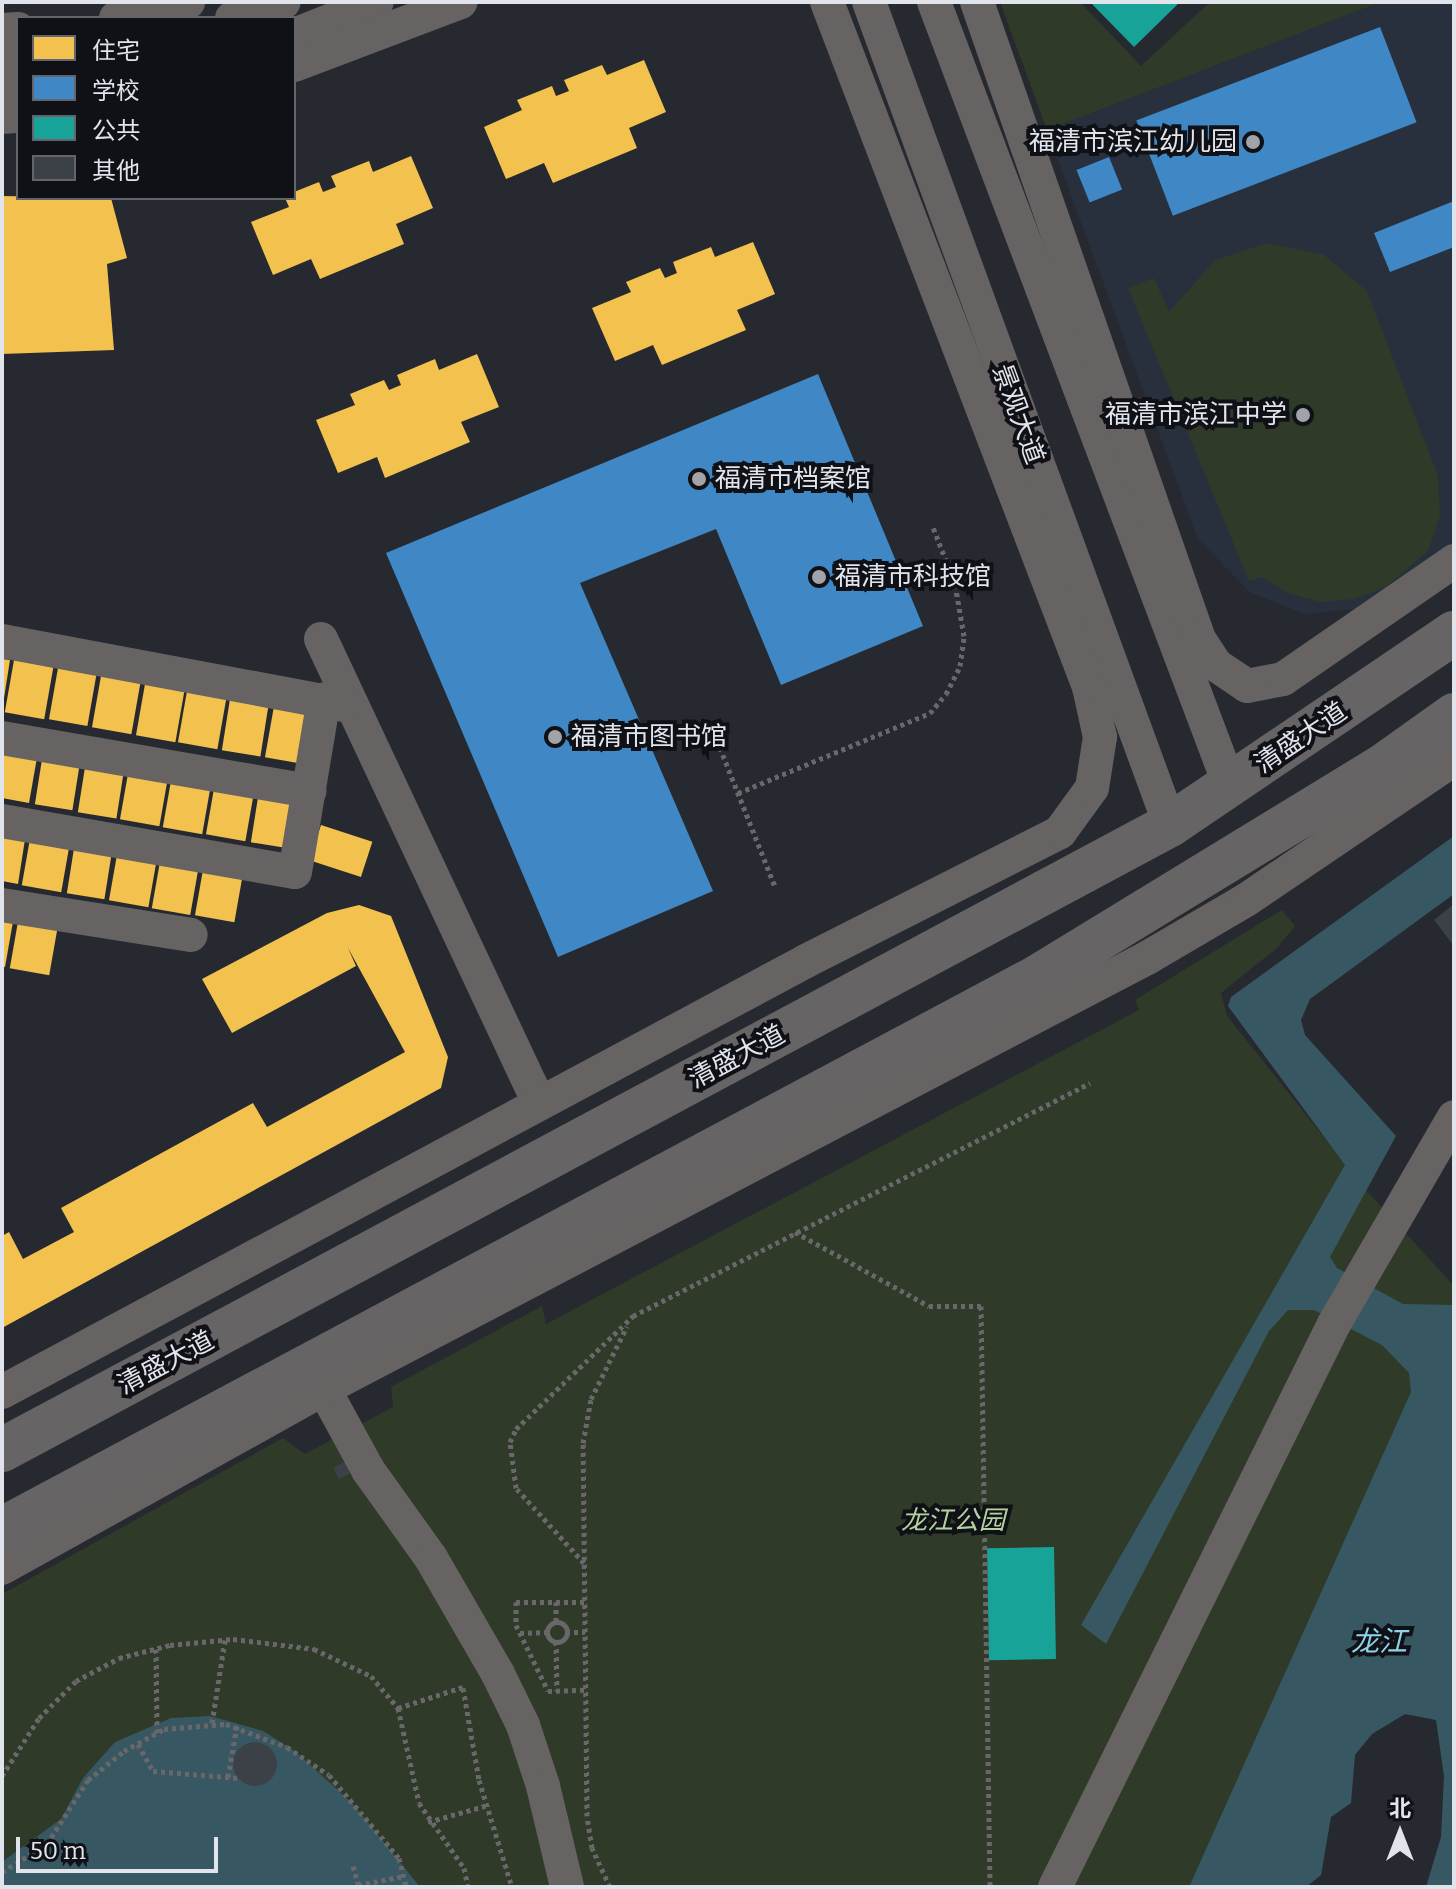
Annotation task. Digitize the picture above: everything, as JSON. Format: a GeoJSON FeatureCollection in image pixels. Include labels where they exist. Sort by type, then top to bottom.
{"type":"FeatureCollection","features":[{"type":"Feature","properties":{"kind":"main road","name":"清盛大道"},"geometry":{"type":"LineString","coordinates":[[2,1450],[1170,825],[1454,633]]}},
{"type":"Feature","properties":{"kind":"main road"},"geometry":{"type":"LineString","coordinates":[[2,1529],[316,1376],[1037,977],[1380,768],[1454,715]]}},
{"type":"Feature","properties":{"kind":"street"},"geometry":{"type":"LineString","coordinates":[[125,16],[188,2]]}},
{"type":"Feature","properties":{"kind":"street"},"geometry":{"type":"LineString","coordinates":[[238,16],[284,2]]}},
{"type":"Feature","properties":{"kind":"street"},"geometry":{"type":"LineString","coordinates":[[296,34],[377,2]]}},
{"type":"Feature","properties":{"kind":"street"},"geometry":{"type":"LineString","coordinates":[[296,64],[461,2]]}},
{"type":"Feature","properties":{"kind":"street"},"geometry":{"type":"LineString","coordinates":[[2,1392],[539,1103],[1060,832],[1092,788],[1100,737],[1089,687],[827,2]]}},
{"type":"Feature","properties":{"kind":"street"},"geometry":{"type":"LineString","coordinates":[[934,2],[1230,786]]}},
{"type":"Feature","properties":{"kind":"street"},"geometry":{"type":"LineString","coordinates":[[977,2],[1199,639],[1216,665],[1247,686],[1283,679],[1454,561]]}},
{"type":"Feature","properties":{"kind":"street","name":"景观大道"},"geometry":{"type":"LineString","coordinates":[[868,3],[1170,825]]}},
{"type":"Feature","properties":{"kind":"street"},"geometry":{"type":"LineString","coordinates":[[321,639],[337,703],[539,1103]]}},
{"type":"Feature","properties":{"kind":"street"},"geometry":{"type":"LineString","coordinates":[[2,641],[337,703]]}},
{"type":"Feature","properties":{"kind":"street"},"geometry":{"type":"LineString","coordinates":[[2,821],[295,872],[309,791],[337,703]]}},
{"type":"Feature","properties":{"kind":"street"},"geometry":{"type":"LineString","coordinates":[[2,738],[309,791]]}},
{"type":"Feature","properties":{"kind":"street"},"geometry":{"type":"LineString","coordinates":[[2,1568],[316,1376],[1147,958],[1246,900],[1454,759]]}},
{"type":"Feature","properties":{"kind":"street"},"geometry":{"type":"LineString","coordinates":[[2,905],[191,935]]}},
{"type":"Feature","properties":{"kind":"street"},"geometry":{"type":"LineString","coordinates":[[1055,1887],[1334,1324],[1454,1117]]}},
{"type":"Feature","properties":{"kind":"street"},"geometry":{"type":"LineString","coordinates":[[316,1376],[498,1674],[523,1725],[543,1786],[567,1887]]}},
{"type":"Feature","properties":{"kind":"path"},"geometry":{"type":"LineString","coordinates":[[738,793],[930,713],[946,694],[960,666],[964,636],[955,584],[933,527]]}},
{"type":"Feature","properties":{"kind":"path"},"geometry":{"type":"LineString","coordinates":[[711,725],[775,887]]}},
{"type":"Feature","properties":{"kind":"path"},"geometry":{"type":"LineString","coordinates":[[584,1563],[516,1488],[510,1442],[516,1429],[633,1316],[1090,1083]]}},
{"type":"Feature","properties":{"kind":"path"},"geometry":{"type":"LineString","coordinates":[[794,1232],[929,1306],[981,1306],[990,1887]]}},
{"type":"Feature","properties":{"kind":"path"},"geometry":{"type":"LineString","coordinates":[[610,1887],[592,1848],[587,1816],[583,1443],[591,1399],[633,1316]]}},
{"type":"Feature","properties":{"kind":"path"},"geometry":{"type":"LineString","coordinates":[[584,1602],[516,1602],[520,1633],[548,1691],[585,1690]]}},
{"type":"Feature","properties":{"kind":"path"},"geometry":{"type":"LineString","coordinates":[[556,1602],[556,1623]]}},
{"type":"Feature","properties":{"kind":"path"},"geometry":{"type":"LineString","coordinates":[[548,1623],[556,1623],[565,1623],[565,1641],[548,1641],[548,1623]]}},
{"type":"Feature","properties":{"kind":"path"},"geometry":{"type":"LineString","coordinates":[[520,1633],[548,1632]]}},
{"type":"Feature","properties":{"kind":"path"},"geometry":{"type":"LineString","coordinates":[[565,1632],[585,1632]]}},
{"type":"Feature","properties":{"kind":"path"},"geometry":{"type":"LineString","coordinates":[[212,1723],[225,1640]]}},
{"type":"Feature","properties":{"kind":"path"},"geometry":{"type":"LineString","coordinates":[[2,1776],[23,1738],[76,1681],[119,1658],[156,1649],[225,1640],[288,1644],[333,1655],[371,1676],[398,1708],[419,1803],[428,1822],[464,1868],[468,1887]]}},
{"type":"Feature","properties":{"kind":"path"},"geometry":{"type":"LineString","coordinates":[[556,1641],[557,1691]]}},
{"type":"Feature","properties":{"kind":"path"},"geometry":{"type":"LineString","coordinates":[[156,1649],[157,1733]]}},
{"type":"Feature","properties":{"kind":"path"},"geometry":{"type":"LineString","coordinates":[[398,1708],[498,1674]]}},
{"type":"Feature","properties":{"kind":"path"},"geometry":{"type":"LineString","coordinates":[[463,1688],[488,1805],[512,1887]]}},
{"type":"Feature","properties":{"kind":"path"},"geometry":{"type":"LineString","coordinates":[[2,1872],[47,1844],[88,1780],[138,1744],[157,1733],[212,1723],[237,1725],[287,1747],[329,1775],[399,1858],[406,1887]]}},
{"type":"Feature","properties":{"kind":"path"},"geometry":{"type":"LineString","coordinates":[[228,1777],[237,1725]]}},
{"type":"Feature","properties":{"kind":"path"},"geometry":{"type":"LineString","coordinates":[[138,1744],[153,1771],[239,1778]]}},
{"type":"Feature","properties":{"kind":"path"},"geometry":{"type":"LineString","coordinates":[[428,1822],[488,1805]]}},
{"type":"Feature","properties":{"kind":"path"},"geometry":{"type":"LineString","coordinates":[[353,1866],[358,1886],[404,1876]]}},
{"type":"Feature","properties":{"kind":"shaded area","name":"福清市滨江中学"},"geometry":{"type":"Polygon","coordinates":[[[1381,2],[1454,2],[1454,548],[1363,608],[1305,614],[1250,592],[1198,539],[1047,130],[1381,2]]]}},
{"type":"Feature","properties":{"kind":"green space"},"geometry":{"type":"Polygon","coordinates":[[[1000,2],[1080,2],[1141,66],[1210,2],[1381,2],[1047,130],[1000,2]]]}},
{"type":"Feature","properties":{"kind":"green space","name":"福清市滨江中学"},"geometry":{"type":"Polygon","coordinates":[[[1268,243],[1324,255],[1367,291],[1438,476],[1440,517],[1428,551],[1386,587],[1354,599],[1321,602],[1288,593],[1262,577],[1249,581],[1128,288],[1154,278],[1169,312],[1215,260],[1268,243]]]}},
{"type":"Feature","properties":{"kind":"green space","name":"龙江公园"},"geometry":{"type":"Polygon","coordinates":[[[1282,910],[1295,926],[1277,948],[1221,993],[1227,1016],[1367,1191],[1454,1286],[1454,1306],[1189,1887],[2,1887],[2,1594],[283,1438],[305,1454],[393,1407],[391,1387],[542,1306],[546,1324],[1139,1010],[1135,1000],[1282,910]]]}},
{"type":"Feature","properties":{"kind":"water","name":"龙江"},"geometry":{"type":"Polygon","coordinates":[[[1454,836],[1454,894],[1310,999],[1301,1020],[1305,1035],[1396,1136],[1330,1257],[1337,1268],[1403,1304],[1454,1305],[1454,1887],[1426,1887],[1441,1837],[1444,1776],[1436,1720],[1405,1714],[1372,1734],[1355,1755],[1351,1803],[1331,1817],[1321,1875],[1306,1887],[1189,1887],[1411,1392],[1409,1373],[1382,1345],[1314,1310],[1288,1310],[1269,1331],[1106,1644],[1081,1625],[1345,1165],[1228,1006],[1231,997],[1454,836]]]}},
{"type":"Feature","properties":{"kind":"water"},"geometry":{"type":"Polygon","coordinates":[[[210,1716],[263,1731],[296,1752],[353,1804],[420,1887],[2,1887],[2,1862],[61,1819],[83,1778],[115,1742],[171,1718],[210,1716]]]}},
{"type":"Feature","properties":{"kind":"building: 住宅"},"geometry":{"type":"Polygon","coordinates":[[[644,60],[666,112],[629,128],[637,148],[553,183],[544,163],[506,179],[484,127],[522,110],[517,100],[552,86],[556,96],[569,91],[564,80],[602,65],[607,75],[644,60]]]}},
{"type":"Feature","properties":{"kind":"building: 住宅"},"geometry":{"type":"Polygon","coordinates":[[[411,156],[433,208],[396,224],[404,244],[320,279],[311,259],[273,275],[251,222],[289,207],[286,200],[296,200],[296,191],[319,182],[323,192],[336,187],[331,176],[369,161],[373,172],[411,156]]]}},
{"type":"Feature","properties":{"kind":"building: 住宅"},"geometry":{"type":"Polygon","coordinates":[[[2,196],[16,196],[16,200],[112,200],[127,258],[107,264],[114,350],[2,354],[2,196]]]}},
{"type":"Feature","properties":{"kind":"building: 住宅"},"geometry":{"type":"Polygon","coordinates":[[[753,242],[775,294],[737,310],[746,330],[662,365],[653,345],[615,361],[592,308],[631,292],[626,282],[660,268],[665,278],[677,273],[673,262],[711,247],[715,257],[753,242]]]}},
{"type":"Feature","properties":{"kind":"building: 住宅"},"geometry":{"type":"Polygon","coordinates":[[[477,354],[499,407],[461,422],[470,442],[385,478],[377,457],[338,473],[316,420],[355,405],[350,394],[384,380],[389,390],[401,385],[397,375],[435,359],[439,370],[477,354]]]}},
{"type":"Feature","properties":{"kind":"building: 住宅"},"geometry":{"type":"Polygon","coordinates":[[[2,659],[10,660],[4,698],[2,698],[2,659]]]}},
{"type":"Feature","properties":{"kind":"building: 住宅"},"geometry":{"type":"Polygon","coordinates":[[[14,660],[53,667],[44,719],[5,712],[14,660]]]}},
{"type":"Feature","properties":{"kind":"building: 住宅"},"geometry":{"type":"Polygon","coordinates":[[[58,668],[96,675],[87,726],[49,719],[58,668]]]}},
{"type":"Feature","properties":{"kind":"building: 住宅"},"geometry":{"type":"Polygon","coordinates":[[[101,676],[140,683],[131,734],[92,727],[101,676]]]}},
{"type":"Feature","properties":{"kind":"building: 住宅"},"geometry":{"type":"Polygon","coordinates":[[[145,684],[184,691],[175,742],[136,735],[145,684]]]}},
{"type":"Feature","properties":{"kind":"building: 住宅"},"geometry":{"type":"Polygon","coordinates":[[[187,691],[226,698],[217,749],[178,742],[187,691]]]}},
{"type":"Feature","properties":{"kind":"building: 住宅"},"geometry":{"type":"Polygon","coordinates":[[[230,699],[269,705],[260,756],[222,750],[230,699]]]}},
{"type":"Feature","properties":{"kind":"building: 住宅"},"geometry":{"type":"Polygon","coordinates":[[[274,706],[313,713],[304,764],[265,757],[274,706]]]}},
{"type":"Feature","properties":{"kind":"building: 住宅"},"geometry":{"type":"Polygon","coordinates":[[[2,745],[38,752],[29,803],[2,798],[2,745]]]}},
{"type":"Feature","properties":{"kind":"building: 住宅"},"geometry":{"type":"Polygon","coordinates":[[[43,753],[81,759],[72,810],[35,804],[43,753]]]}},
{"type":"Feature","properties":{"kind":"building: 住宅"},"geometry":{"type":"Polygon","coordinates":[[[86,761],[125,767],[116,818],[78,812],[86,761]]]}},
{"type":"Feature","properties":{"kind":"building: 住宅"},"geometry":{"type":"Polygon","coordinates":[[[129,768],[168,775],[159,826],[120,819],[129,768]]]}},
{"type":"Feature","properties":{"kind":"building: 住宅"},"geometry":{"type":"Polygon","coordinates":[[[172,775],[211,782],[202,834],[163,827],[172,775]]]}},
{"type":"Feature","properties":{"kind":"building: 住宅"},"geometry":{"type":"Polygon","coordinates":[[[215,783],[254,790],[245,841],[206,834],[215,783]]]}},
{"type":"Feature","properties":{"kind":"building: 住宅"},"geometry":{"type":"Polygon","coordinates":[[[259,791],[297,797],[288,848],[251,842],[259,791]]]}},
{"type":"Feature","properties":{"kind":"building: 住宅"},"geometry":{"type":"Polygon","coordinates":[[[321,825],[372,842],[361,877],[310,860],[321,825]]]}},
{"type":"Feature","properties":{"kind":"building: 住宅"},"geometry":{"type":"Polygon","coordinates":[[[2,828],[26,833],[18,884],[2,881],[2,828]]]}},
{"type":"Feature","properties":{"kind":"building: 住宅"},"geometry":{"type":"Polygon","coordinates":[[[31,833],[70,840],[61,892],[22,885],[31,833]]]}},
{"type":"Feature","properties":{"kind":"building: 住宅"},"geometry":{"type":"Polygon","coordinates":[[[75,842],[113,848],[104,899],[67,893],[75,842]]]}},
{"type":"Feature","properties":{"kind":"building: 住宅"},"geometry":{"type":"Polygon","coordinates":[[[118,849],[157,856],[148,907],[109,900],[118,849]]]}},
{"type":"Feature","properties":{"kind":"building: 住宅"},"geometry":{"type":"Polygon","coordinates":[[[161,856],[199,863],[190,915],[152,908],[161,856]]]}},
{"type":"Feature","properties":{"kind":"building: 住宅"},"geometry":{"type":"Polygon","coordinates":[[[204,864],[243,871],[234,922],[195,915],[204,864]]]}},
{"type":"Feature","properties":{"kind":"building: 住宅"},"geometry":{"type":"Polygon","coordinates":[[[359,905],[391,916],[448,1057],[441,1088],[2,1328],[2,1236],[9,1232],[23,1259],[74,1232],[61,1208],[253,1103],[267,1127],[405,1052],[348,948],[356,966],[232,1033],[202,979],[327,913],[359,905]]]}},
{"type":"Feature","properties":{"kind":"building: 住宅"},"geometry":{"type":"Polygon","coordinates":[[[2,913],[14,916],[5,967],[2,966],[2,913]]]}},
{"type":"Feature","properties":{"kind":"building: 住宅"},"geometry":{"type":"Polygon","coordinates":[[[19,916],[58,923],[49,975],[10,968],[19,916]]]}},
{"type":"Feature","properties":{"kind":"building: 学校"},"geometry":{"type":"Polygon","coordinates":[[[1380,27],[1417,122],[1173,216],[1136,121],[1380,27]]]}},
{"type":"Feature","properties":{"kind":"building: 学校"},"geometry":{"type":"Polygon","coordinates":[[[1109,157],[1122,189],[1090,203],[1077,170],[1109,157]]]}},
{"type":"Feature","properties":{"kind":"building: 学校"},"geometry":{"type":"Polygon","coordinates":[[[1454,201],[1454,247],[1390,272],[1374,233],[1454,201]]]}},
{"type":"Feature","properties":{"kind":"building: 学校"},"geometry":{"type":"Polygon","coordinates":[[[818,374],[923,626],[781,685],[716,529],[580,583],[713,891],[558,957],[386,553],[818,374]]]}},
{"type":"Feature","properties":{"kind":"building: 公共"},"geometry":{"type":"Polygon","coordinates":[[[1090,2],[1180,2],[1134,47],[1090,2]]]}},
{"type":"Feature","properties":{"kind":"building: 公共"},"geometry":{"type":"Polygon","coordinates":[[[1054,1547],[1056,1659],[989,1660],[987,1548],[1054,1547]]]}},
{"type":"Feature","properties":{"kind":"building: 其他"},"geometry":{"type":"Polygon","coordinates":[[[1454,904],[1454,946],[1434,920],[1454,904]]]}},
{"type":"Feature","properties":{"kind":"building: 其他"},"geometry":{"type":"Polygon","coordinates":[[[350,1459],[356,1471],[339,1479],[333,1468],[350,1459]]]}},
{"type":"Feature","properties":{"kind":"building: 其他"},"geometry":{"type":"Polygon","coordinates":[[[255,1742],[270,1749],[277,1764],[270,1779],[255,1786],[240,1779],[233,1764],[240,1749],[255,1742]]]}},
{"type":"Feature","properties":{"kind":"place","name":"福清市滨江幼儿园"},"geometry":{"type":"Point","coordinates":[1253,142]}},
{"type":"Feature","properties":{"kind":"place","name":"福清市滨江中学"},"geometry":{"type":"Point","coordinates":[1303,415]}},
{"type":"Feature","properties":{"kind":"place","name":"福清市档案馆"},"geometry":{"type":"Point","coordinates":[699,479]}},
{"type":"Feature","properties":{"kind":"place","name":"福清市科技馆"},"geometry":{"type":"Point","coordinates":[819,577]}},
{"type":"Feature","properties":{"kind":"place","name":"福清市图书馆"},"geometry":{"type":"Point","coordinates":[555,737]}}]}
